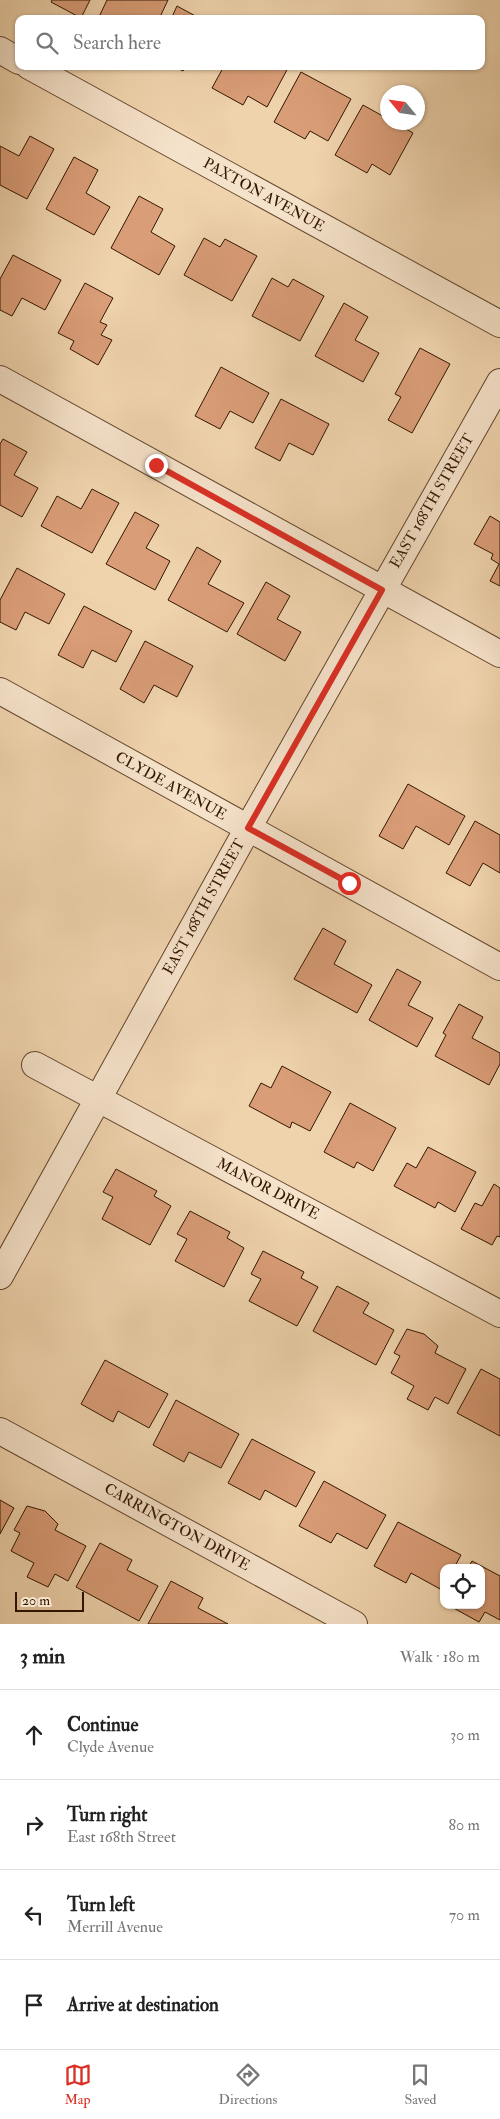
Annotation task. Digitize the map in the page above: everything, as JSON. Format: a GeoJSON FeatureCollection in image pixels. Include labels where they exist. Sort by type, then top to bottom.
{"type":"FeatureCollection","features":[{"type":"Feature","properties":{"kind":"street"},"geometry":{"type":"LineString","coordinates":[[0,50],[15,59]]}},
{"type":"Feature","properties":{"kind":"street","name":"PAXTON AVENUE"},"geometry":{"type":"LineString","coordinates":[[36,70],[500,324]]}},
{"type":"Feature","properties":{"kind":"street"},"geometry":{"type":"LineString","coordinates":[[0,379],[500,654]]}},
{"type":"Feature","properties":{"kind":"street","name":"EAST 168TH STREET"},"geometry":{"type":"LineString","coordinates":[[0,1276],[248,828],[500,382]]}},
{"type":"Feature","properties":{"kind":"street","name":"CLYDE AVENUE"},"geometry":{"type":"LineString","coordinates":[[0,692],[500,967]]}},
{"type":"Feature","properties":{"kind":"street","name":"MANOR DRIVE"},"geometry":{"type":"LineString","coordinates":[[35,1065],[500,1314]]}},
{"type":"Feature","properties":{"kind":"street","name":"CARRINGTON DRIVE"},"geometry":{"type":"LineString","coordinates":[[0,1431],[354,1624]]}},
{"type":"Feature","properties":{"kind":"building"},"geometry":{"type":"Polygon","coordinates":[[[52,0],[90,0],[82,15],[75,15],[51,2],[52,0]]]}},
{"type":"Feature","properties":{"kind":"building"},"geometry":{"type":"Polygon","coordinates":[[[107,0],[168,0],[161,15],[100,15],[107,0]]]}},
{"type":"Feature","properties":{"kind":"building"},"geometry":{"type":"Polygon","coordinates":[[[177,6],[194,15],[173,15],[177,6]]]}},
{"type":"Feature","properties":{"kind":"building"},"geometry":{"type":"Polygon","coordinates":[[[222,70],[287,70],[267,107],[248,96],[243,105],[212,88],[222,70]]]}},
{"type":"Feature","properties":{"kind":"building"},"geometry":{"type":"Polygon","coordinates":[[[301,72],[351,99],[328,141],[310,131],[305,139],[274,122],[301,72]]]}},
{"type":"Feature","properties":{"kind":"building"},"geometry":{"type":"Polygon","coordinates":[[[363,105],[380,115],[380,130],[408,130],[413,133],[390,175],[372,164],[367,173],[335,155],[363,105]]]}},
{"type":"Feature","properties":{"kind":"building"},"geometry":{"type":"Polygon","coordinates":[[[30,136],[54,149],[27,199],[0,185],[0,146],[19,156],[30,136]]]}},
{"type":"Feature","properties":{"kind":"building"},"geometry":{"type":"Polygon","coordinates":[[[74,157],[98,170],[86,193],[110,207],[94,235],[46,209],[74,157]]]}},
{"type":"Feature","properties":{"kind":"building"},"geometry":{"type":"Polygon","coordinates":[[[139,196],[163,209],[151,232],[175,246],[159,275],[111,248],[139,196]]]}},
{"type":"Feature","properties":{"kind":"building"},"geometry":{"type":"Polygon","coordinates":[[[204,238],[220,247],[225,239],[257,256],[232,301],[184,275],[204,238]]]}},
{"type":"Feature","properties":{"kind":"building"},"geometry":{"type":"Polygon","coordinates":[[[13,255],[61,280],[45,310],[22,298],[12,316],[0,310],[0,279],[13,255]]]}},
{"type":"Feature","properties":{"kind":"building"},"geometry":{"type":"Polygon","coordinates":[[[272,278],[288,287],[293,279],[324,296],[300,341],[252,316],[272,278]]]}},
{"type":"Feature","properties":{"kind":"building"},"geometry":{"type":"Polygon","coordinates":[[[85,283],[113,298],[100,322],[107,325],[101,335],[112,340],[98,365],[70,349],[74,341],[58,333],[85,283]]]}},
{"type":"Feature","properties":{"kind":"building"},"geometry":{"type":"Polygon","coordinates":[[[344,303],[368,317],[355,340],[379,353],[363,382],[315,356],[344,303]]]}},
{"type":"Feature","properties":{"kind":"building"},"geometry":{"type":"Polygon","coordinates":[[[420,348],[450,364],[412,433],[388,420],[401,397],[395,394],[420,348]]]}},
{"type":"Feature","properties":{"kind":"building"},"geometry":{"type":"Polygon","coordinates":[[[221,367],[269,393],[253,423],[230,411],[220,429],[195,416],[221,367]]]}},
{"type":"Feature","properties":{"kind":"building"},"geometry":{"type":"Polygon","coordinates":[[[281,399],[329,424],[313,455],[289,443],[280,461],[255,448],[281,399]]]}},
{"type":"Feature","properties":{"kind":"building"},"geometry":{"type":"Polygon","coordinates":[[[3,439],[27,452],[14,475],[38,488],[22,517],[0,505],[0,444],[3,439]]]}},
{"type":"Feature","properties":{"kind":"building"},"geometry":{"type":"Polygon","coordinates":[[[92,489],[119,503],[92,553],[41,526],[57,496],[81,509],[92,489]]]}},
{"type":"Feature","properties":{"kind":"building"},"geometry":{"type":"Polygon","coordinates":[[[135,512],[159,525],[146,548],[170,561],[155,590],[106,564],[135,512]]]}},
{"type":"Feature","properties":{"kind":"building"},"geometry":{"type":"Polygon","coordinates":[[[490,516],[500,522],[500,586],[490,581],[499,564],[491,559],[493,554],[474,544],[490,516]]]}},
{"type":"Feature","properties":{"kind":"building"},"geometry":{"type":"Polygon","coordinates":[[[197,547],[221,561],[208,584],[244,603],[227,632],[168,600],[197,547]]]}},
{"type":"Feature","properties":{"kind":"building"},"geometry":{"type":"Polygon","coordinates":[[[17,568],[65,594],[49,624],[25,612],[16,630],[0,622],[0,600],[17,568]]]}},
{"type":"Feature","properties":{"kind":"building"},"geometry":{"type":"Polygon","coordinates":[[[266,582],[290,596],[277,619],[301,632],[285,661],[237,634],[266,582]]]}},
{"type":"Feature","properties":{"kind":"building"},"geometry":{"type":"Polygon","coordinates":[[[84,606],[132,631],[116,662],[92,650],[83,668],[58,655],[84,606]]]}},
{"type":"Feature","properties":{"kind":"building"},"geometry":{"type":"Polygon","coordinates":[[[145,641],[193,666],[177,697],[154,685],[144,703],[120,689],[145,641]]]}},
{"type":"Feature","properties":{"kind":"building"},"geometry":{"type":"Polygon","coordinates":[[[408,784],[465,816],[449,845],[416,826],[403,849],[379,836],[408,784]]]}},
{"type":"Feature","properties":{"kind":"building"},"geometry":{"type":"Polygon","coordinates":[[[475,821],[500,835],[500,873],[483,863],[470,886],[446,873],[475,821]]]}},
{"type":"Feature","properties":{"kind":"building"},"geometry":{"type":"Polygon","coordinates":[[[323,928],[346,941],[334,964],[372,985],[357,1013],[294,979],[323,928]]]}},
{"type":"Feature","properties":{"kind":"building"},"geometry":{"type":"Polygon","coordinates":[[[397,969],[421,982],[408,1005],[433,1018],[417,1047],[369,1020],[397,969]]]}},
{"type":"Feature","properties":{"kind":"building"},"geometry":{"type":"Polygon","coordinates":[[[459,1004],[483,1017],[472,1038],[500,1053],[500,1064],[489,1085],[435,1056],[446,1035],[443,1033],[459,1004]]]}},
{"type":"Feature","properties":{"kind":"building"},"geometry":{"type":"Polygon","coordinates":[[[282,1066],[331,1092],[310,1131],[292,1122],[290,1128],[249,1106],[261,1083],[271,1088],[282,1066]]]}},
{"type":"Feature","properties":{"kind":"building"},"geometry":{"type":"Polygon","coordinates":[[[350,1103],[396,1128],[373,1171],[357,1162],[354,1168],[324,1152],[350,1103]]]}},
{"type":"Feature","properties":{"kind":"building"},"geometry":{"type":"Polygon","coordinates":[[[428,1147],[476,1172],[455,1212],[438,1202],[435,1208],[394,1186],[407,1163],[416,1168],[428,1147]]]}},
{"type":"Feature","properties":{"kind":"building"},"geometry":{"type":"Polygon","coordinates":[[[116,1169],[157,1191],[154,1196],[171,1206],[150,1245],[102,1219],[113,1197],[103,1192],[116,1169]]]}},
{"type":"Feature","properties":{"kind":"building"},"geometry":{"type":"Polygon","coordinates":[[[494,1184],[500,1188],[500,1237],[497,1236],[492,1245],[461,1229],[475,1203],[482,1206],[494,1184]]]}},
{"type":"Feature","properties":{"kind":"building"},"geometry":{"type":"Polygon","coordinates":[[[190,1211],[230,1232],[227,1238],[244,1248],[224,1287],[175,1261],[187,1239],[177,1234],[190,1211]]]}},
{"type":"Feature","properties":{"kind":"building"},"geometry":{"type":"Polygon","coordinates":[[[263,1251],[304,1272],[301,1278],[318,1287],[297,1326],[249,1301],[261,1279],[251,1274],[263,1251]]]}},
{"type":"Feature","properties":{"kind":"building"},"geometry":{"type":"Polygon","coordinates":[[[337,1286],[369,1303],[363,1313],[394,1330],[376,1365],[313,1331],[337,1286]]]}},
{"type":"Feature","properties":{"kind":"building"},"geometry":{"type":"Polygon","coordinates":[[[407,1329],[424,1334],[438,1346],[435,1353],[466,1369],[448,1404],[435,1397],[428,1410],[407,1399],[414,1386],[391,1373],[400,1356],[394,1353],[407,1329]]]}},
{"type":"Feature","properties":{"kind":"building"},"geometry":{"type":"Polygon","coordinates":[[[105,1360],[168,1394],[149,1428],[118,1411],[113,1422],[81,1404],[105,1360]]]}},
{"type":"Feature","properties":{"kind":"building"},"geometry":{"type":"Polygon","coordinates":[[[481,1369],[500,1379],[500,1436],[457,1413],[481,1369]]]}},
{"type":"Feature","properties":{"kind":"building"},"geometry":{"type":"Polygon","coordinates":[[[176,1400],[239,1434],[221,1468],[189,1452],[184,1462],[153,1445],[176,1400]]]}},
{"type":"Feature","properties":{"kind":"building"},"geometry":{"type":"Polygon","coordinates":[[[252,1439],[315,1472],[296,1507],[265,1490],[260,1500],[228,1483],[252,1439]]]}},
{"type":"Feature","properties":{"kind":"building"},"geometry":{"type":"Polygon","coordinates":[[[324,1481],[386,1515],[367,1549],[337,1533],[331,1543],[299,1526],[324,1481]]]}},
{"type":"Feature","properties":{"kind":"building"},"geometry":{"type":"Polygon","coordinates":[[[0,1500],[14,1508],[0,1534],[0,1500]]]}},
{"type":"Feature","properties":{"kind":"building"},"geometry":{"type":"Polygon","coordinates":[[[27,1506],[45,1511],[58,1524],[55,1530],[86,1546],[68,1581],[55,1574],[48,1587],[27,1577],[34,1563],[11,1551],[20,1533],[14,1530],[27,1506]]]}},
{"type":"Feature","properties":{"kind":"building"},"geometry":{"type":"Polygon","coordinates":[[[398,1522],[461,1555],[456,1564],[440,1564],[440,1589],[411,1573],[406,1583],[374,1566],[398,1522]]]}},
{"type":"Feature","properties":{"kind":"building"},"geometry":{"type":"Polygon","coordinates":[[[100,1543],[132,1560],[127,1570],[158,1586],[139,1621],[76,1587],[100,1543]]]}},
{"type":"Feature","properties":{"kind":"building"},"geometry":{"type":"Polygon","coordinates":[[[485,1568],[500,1576],[500,1620],[485,1612],[479,1622],[455,1609],[485,1609],[485,1568]]]}},
{"type":"Feature","properties":{"kind":"building"},"geometry":{"type":"Polygon","coordinates":[[[171,1581],[203,1598],[198,1608],[228,1624],[148,1624],[171,1581]]]}},
{"type":"Feature","properties":{"kind":"route"},"geometry":{"type":"LineString","coordinates":[[156,465],[382,590],[248,828],[349,883]]}}]}
